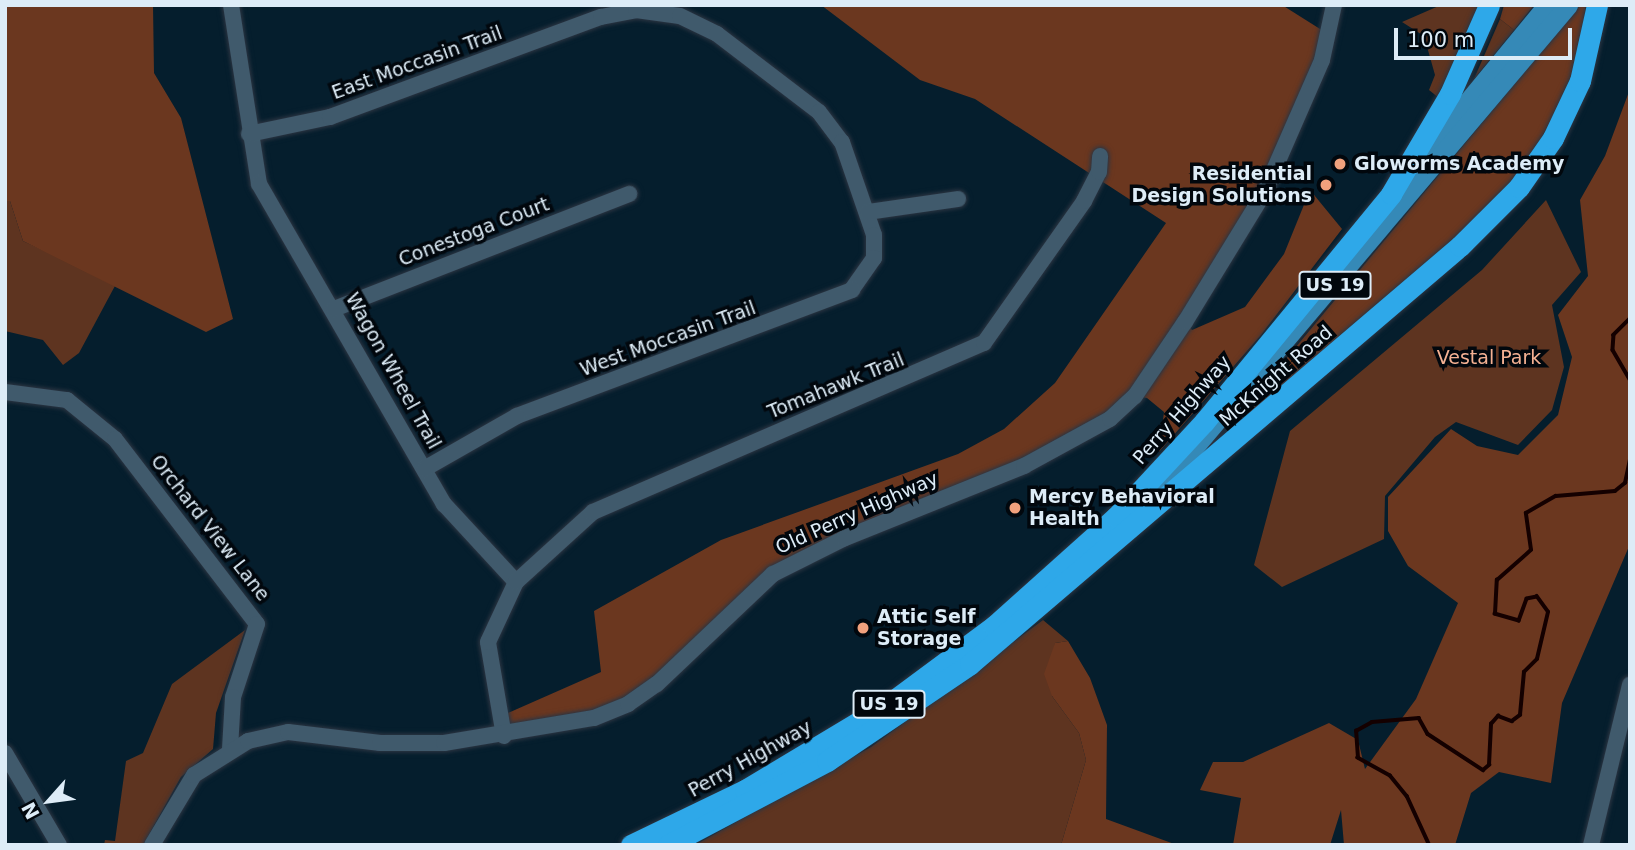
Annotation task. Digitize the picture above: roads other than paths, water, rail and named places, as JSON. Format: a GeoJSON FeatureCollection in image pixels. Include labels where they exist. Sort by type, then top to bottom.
{"type":"FeatureCollection","features":[{"type":"Feature","properties":{"kind":"highway"},"geometry":{"type":"LineString","coordinates":[[1391,194],[1450,94],[1489,5]]}},
{"type":"Feature","properties":{"kind":"highway","name":"McKnight Road"},"geometry":{"type":"LineString","coordinates":[[1095,559],[1505,203],[1542,156],[1568,110],[1586,61],[1597,5]]}},
{"type":"Feature","properties":{"kind":"highway","name":"Perry Highway"},"geometry":{"type":"LineString","coordinates":[[631,845],[829,742],[927,677],[1026,600],[1179,450],[1391,194]]}},
{"type":"Feature","properties":{"kind":"highway","name":"Perry Highway"},"geometry":{"type":"LineString","coordinates":[[668,845],[771,793],[892,720],[1003,638],[1095,559]]}},
{"type":"Feature","properties":{"kind":"main road","name":"Perry Highway"},"geometry":{"type":"LineString","coordinates":[[1391,194],[1547,5]]}},
{"type":"Feature","properties":{"kind":"main road","name":"Perry Highway"},"geometry":{"type":"LineString","coordinates":[[1095,559],[1213,429],[1568,5]]}},
{"type":"Feature","properties":{"kind":"street","name":"Wagon Wheel Trail"},"geometry":{"type":"LineString","coordinates":[[230,5],[259,184],[455,519],[516,582]]}},
{"type":"Feature","properties":{"kind":"street","name":"Old Perry Highway"},"geometry":{"type":"LineString","coordinates":[[152,845],[194,775],[230,749],[288,732],[380,743],[504,736],[594,719],[628,704],[657,684],[772,574],[845,538],[1024,466],[1110,419],[1135,396],[1192,311],[1264,193],[1318,72],[1334,5]]}},
{"type":"Feature","properties":{"kind":"street","name":"East Moccasin Trail"},"geometry":{"type":"LineString","coordinates":[[249,134],[330,117],[601,17],[636,8]]}},
{"type":"Feature","properties":{"kind":"street","name":"West Moccasin Trail"},"geometry":{"type":"LineString","coordinates":[[424,469],[517,416],[836,300],[867,273],[874,258],[868,212],[842,142],[819,112],[701,24],[636,8]]}},
{"type":"Feature","properties":{"kind":"street","name":"Tomahawk Trail"},"geometry":{"type":"LineString","coordinates":[[516,582],[593,512],[984,343],[1084,201],[1099,172],[1100,156]]}},
{"type":"Feature","properties":{"kind":"street","name":"Conestoga Court"},"geometry":{"type":"LineString","coordinates":[[334,309],[629,194]]}},
{"type":"Feature","properties":{"kind":"street"},"geometry":{"type":"LineString","coordinates":[[868,212],[958,199]]}},
{"type":"Feature","properties":{"kind":"street","name":"Orchard View Lane"},"geometry":{"type":"LineString","coordinates":[[5,392],[67,400],[115,439],[257,624],[233,696],[230,749]]}},
{"type":"Feature","properties":{"kind":"street"},"geometry":{"type":"LineString","coordinates":[[504,736],[488,642],[516,582]]}},
{"type":"Feature","properties":{"kind":"street"},"geometry":{"type":"LineString","coordinates":[[1591,845],[1630,685]]}},
{"type":"Feature","properties":{"kind":"street"},"geometry":{"type":"LineString","coordinates":[[5,753],[59,845]]}},
{"type":"Feature","properties":{"kind":"waterway"},"geometry":{"type":"LineString","coordinates":[[1630,319],[1614,335],[1613,350],[1630,380]]}},
{"type":"Feature","properties":{"kind":"waterway"},"geometry":{"type":"LineString","coordinates":[[1429,845],[1407,797],[1390,776],[1358,758],[1356,731],[1372,722],[1419,718],[1428,734],[1483,770],[1489,765],[1491,724],[1498,716],[1512,721],[1520,715],[1524,672],[1537,659],[1548,612],[1537,597],[1527,599],[1519,621],[1495,614],[1497,580],[1531,550],[1526,513],[1556,496],[1615,491],[1625,483],[1630,460]]}},
{"type":"Feature","properties":{"kind":"place","name":"Gloworms Academy"},"geometry":{"type":"Point","coordinates":[1340,164]}},
{"type":"Feature","properties":{"kind":"place","name":"Residential Design Solutions"},"geometry":{"type":"Point","coordinates":[1326,185]}},
{"type":"Feature","properties":{"kind":"place","name":"Mercy Behavioral Health"},"geometry":{"type":"Point","coordinates":[1015,508]}},
{"type":"Feature","properties":{"kind":"place","name":"Attic Self Storage"},"geometry":{"type":"Point","coordinates":[863,628]}},
{"type":"Feature","properties":{"kind":"park label","name":"Vestal Park"},"geometry":{"type":"Point","coordinates":[1489,358]}}]}
